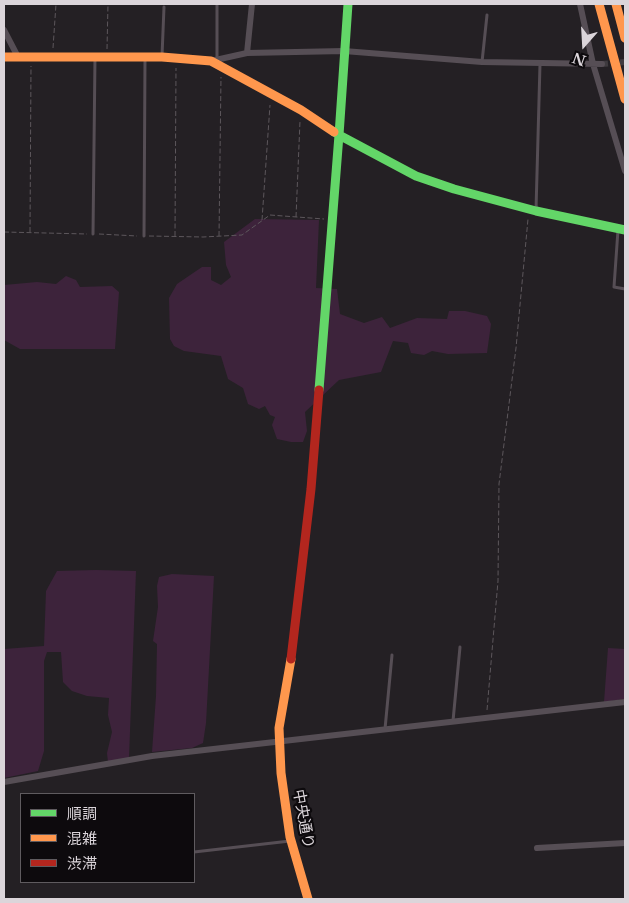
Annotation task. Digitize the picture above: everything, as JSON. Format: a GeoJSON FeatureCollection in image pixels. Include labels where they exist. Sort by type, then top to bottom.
{"type":"FeatureCollection","features":[{"type":"Feature","properties":{"kind":"main road","name":"中央通り"},"geometry":{"type":"LineString","coordinates":[[308,899],[291,841],[279,728],[294,641],[311,488],[348,4]]}},
{"type":"Feature","properties":{"kind":"main road"},"geometry":{"type":"LineString","coordinates":[[599,4],[625,99]]}},
{"type":"Feature","properties":{"kind":"main road"},"geometry":{"type":"LineString","coordinates":[[616,4],[625,38]]}},
{"type":"Feature","properties":{"kind":"main road"},"geometry":{"type":"LineString","coordinates":[[4,57],[145,56],[176,57],[217,62],[301,110],[338,135],[416,176],[532,210],[622,230]]}},
{"type":"Feature","properties":{"kind":"street"},"geometry":{"type":"LineString","coordinates":[[247,53],[252,4]]}},
{"type":"Feature","properties":{"kind":"street"},"geometry":{"type":"LineString","coordinates":[[580,4],[593,64],[625,171]]}},
{"type":"Feature","properties":{"kind":"street"},"geometry":{"type":"LineString","coordinates":[[4,30],[18,57]]}},
{"type":"Feature","properties":{"kind":"street"},"geometry":{"type":"LineString","coordinates":[[217,62],[247,53],[344,51],[482,62],[602,64]]}},
{"type":"Feature","properties":{"kind":"street"},"geometry":{"type":"LineString","coordinates":[[4,782],[152,756],[625,702]]}},
{"type":"Feature","properties":{"kind":"street"},"geometry":{"type":"LineString","coordinates":[[537,848],[625,843]]}},
{"type":"Feature","properties":{"kind":"lane"},"geometry":{"type":"LineString","coordinates":[[216,4],[217,62]]}},
{"type":"Feature","properties":{"kind":"lane"},"geometry":{"type":"LineString","coordinates":[[162,57],[164,7]]}},
{"type":"Feature","properties":{"kind":"lane"},"geometry":{"type":"LineString","coordinates":[[482,62],[487,15]]}},
{"type":"Feature","properties":{"kind":"lane"},"geometry":{"type":"LineString","coordinates":[[144,236],[145,56]]}},
{"type":"Feature","properties":{"kind":"lane"},"geometry":{"type":"LineString","coordinates":[[93,234],[96,57]]}},
{"type":"Feature","properties":{"kind":"lane"},"geometry":{"type":"LineString","coordinates":[[532,210],[540,63]]}},
{"type":"Feature","properties":{"kind":"lane"},"geometry":{"type":"LineString","coordinates":[[622,230],[614,287],[625,289]]}},
{"type":"Feature","properties":{"kind":"lane"},"geometry":{"type":"LineString","coordinates":[[453,722],[460,647]]}},
{"type":"Feature","properties":{"kind":"lane"},"geometry":{"type":"LineString","coordinates":[[385,730],[392,655]]}},
{"type":"Feature","properties":{"kind":"lane"},"geometry":{"type":"LineString","coordinates":[[195,852],[291,841]]}},
{"type":"Feature","properties":{"kind":"path"},"geometry":{"type":"LineString","coordinates":[[52,56],[56,4]]}},
{"type":"Feature","properties":{"kind":"path"},"geometry":{"type":"LineString","coordinates":[[106,57],[108,4]]}},
{"type":"Feature","properties":{"kind":"path"},"geometry":{"type":"LineString","coordinates":[[30,232],[32,56]]}},
{"type":"Feature","properties":{"kind":"path"},"geometry":{"type":"LineString","coordinates":[[175,237],[176,57]]}},
{"type":"Feature","properties":{"kind":"path"},"geometry":{"type":"LineString","coordinates":[[217,62],[219,236]]}},
{"type":"Feature","properties":{"kind":"path"},"geometry":{"type":"LineString","coordinates":[[262,221],[271,94]]}},
{"type":"Feature","properties":{"kind":"path"},"geometry":{"type":"LineString","coordinates":[[296,218],[301,110]]}},
{"type":"Feature","properties":{"kind":"path"},"geometry":{"type":"LineString","coordinates":[[486,718],[498,581],[499,484],[532,210]]}},
{"type":"Feature","properties":{"kind":"path"},"geometry":{"type":"LineString","coordinates":[[4,232],[175,237],[219,236],[242,235],[270,215],[332,219]]}},
{"type":"Feature","properties":{"kind":"shaded area"},"geometry":{"type":"Polygon","coordinates":[[[255,219],[319,220],[316,288],[337,289],[340,314],[364,323],[382,317],[390,328],[417,318],[447,319],[449,311],[465,311],[487,316],[491,324],[487,353],[448,354],[432,351],[424,355],[411,353],[408,343],[393,341],[381,372],[339,380],[305,412],[307,431],[303,442],[277,439],[272,425],[275,417],[270,415],[265,406],[259,409],[248,404],[243,388],[228,379],[221,356],[184,351],[174,346],[170,339],[169,298],[177,284],[202,267],[211,267],[211,280],[221,285],[231,277],[226,265],[224,242],[255,219]]]}},
{"type":"Feature","properties":{"kind":"shaded area"},"geometry":{"type":"Polygon","coordinates":[[[66,276],[76,280],[80,287],[112,286],[119,292],[115,349],[20,349],[4,340],[4,285],[37,282],[56,284],[66,276]]]}},
{"type":"Feature","properties":{"kind":"shaded area"},"geometry":{"type":"Polygon","coordinates":[[[57,571],[136,571],[129,758],[108,762],[107,753],[112,732],[108,715],[109,698],[87,696],[72,691],[63,682],[61,652],[47,652],[44,661],[44,751],[38,771],[4,778],[4,649],[44,646],[46,591],[57,571]]]}},
{"type":"Feature","properties":{"kind":"shaded area"},"geometry":{"type":"Polygon","coordinates":[[[172,574],[214,576],[206,723],[203,743],[192,748],[152,752],[157,644],[153,641],[158,607],[157,586],[159,577],[172,574]]]}},
{"type":"Feature","properties":{"kind":"shaded area"},"geometry":{"type":"Polygon","coordinates":[[[608,648],[625,649],[625,699],[604,702],[608,648]]]}},
{"type":"Feature","properties":{"kind":"tunnel"},"geometry":{"type":"LineString","coordinates":[[602,64],[625,62]]}},
{"type":"Feature","properties":{"kind":"traffic: fast"},"geometry":{"type":"LineString","coordinates":[[348,4],[339,135],[416,176],[454,189],[536,211],[625,230]]}},
{"type":"Feature","properties":{"kind":"traffic: fast"},"geometry":{"type":"LineString","coordinates":[[319,390],[339,135],[334,132]]}},
{"type":"Feature","properties":{"kind":"traffic: slow"},"geometry":{"type":"LineString","coordinates":[[599,4],[625,99]]}},
{"type":"Feature","properties":{"kind":"traffic: slow"},"geometry":{"type":"LineString","coordinates":[[616,4],[625,38]]}},
{"type":"Feature","properties":{"kind":"traffic: slow"},"geometry":{"type":"LineString","coordinates":[[4,57],[162,57],[211,61],[301,110],[334,132]]}},
{"type":"Feature","properties":{"kind":"traffic: slow"},"geometry":{"type":"LineString","coordinates":[[291,659],[279,728],[281,773],[290,837],[308,899]]}},
{"type":"Feature","properties":{"kind":"traffic: jam"},"geometry":{"type":"LineString","coordinates":[[291,659],[311,489],[319,390]]}}]}
